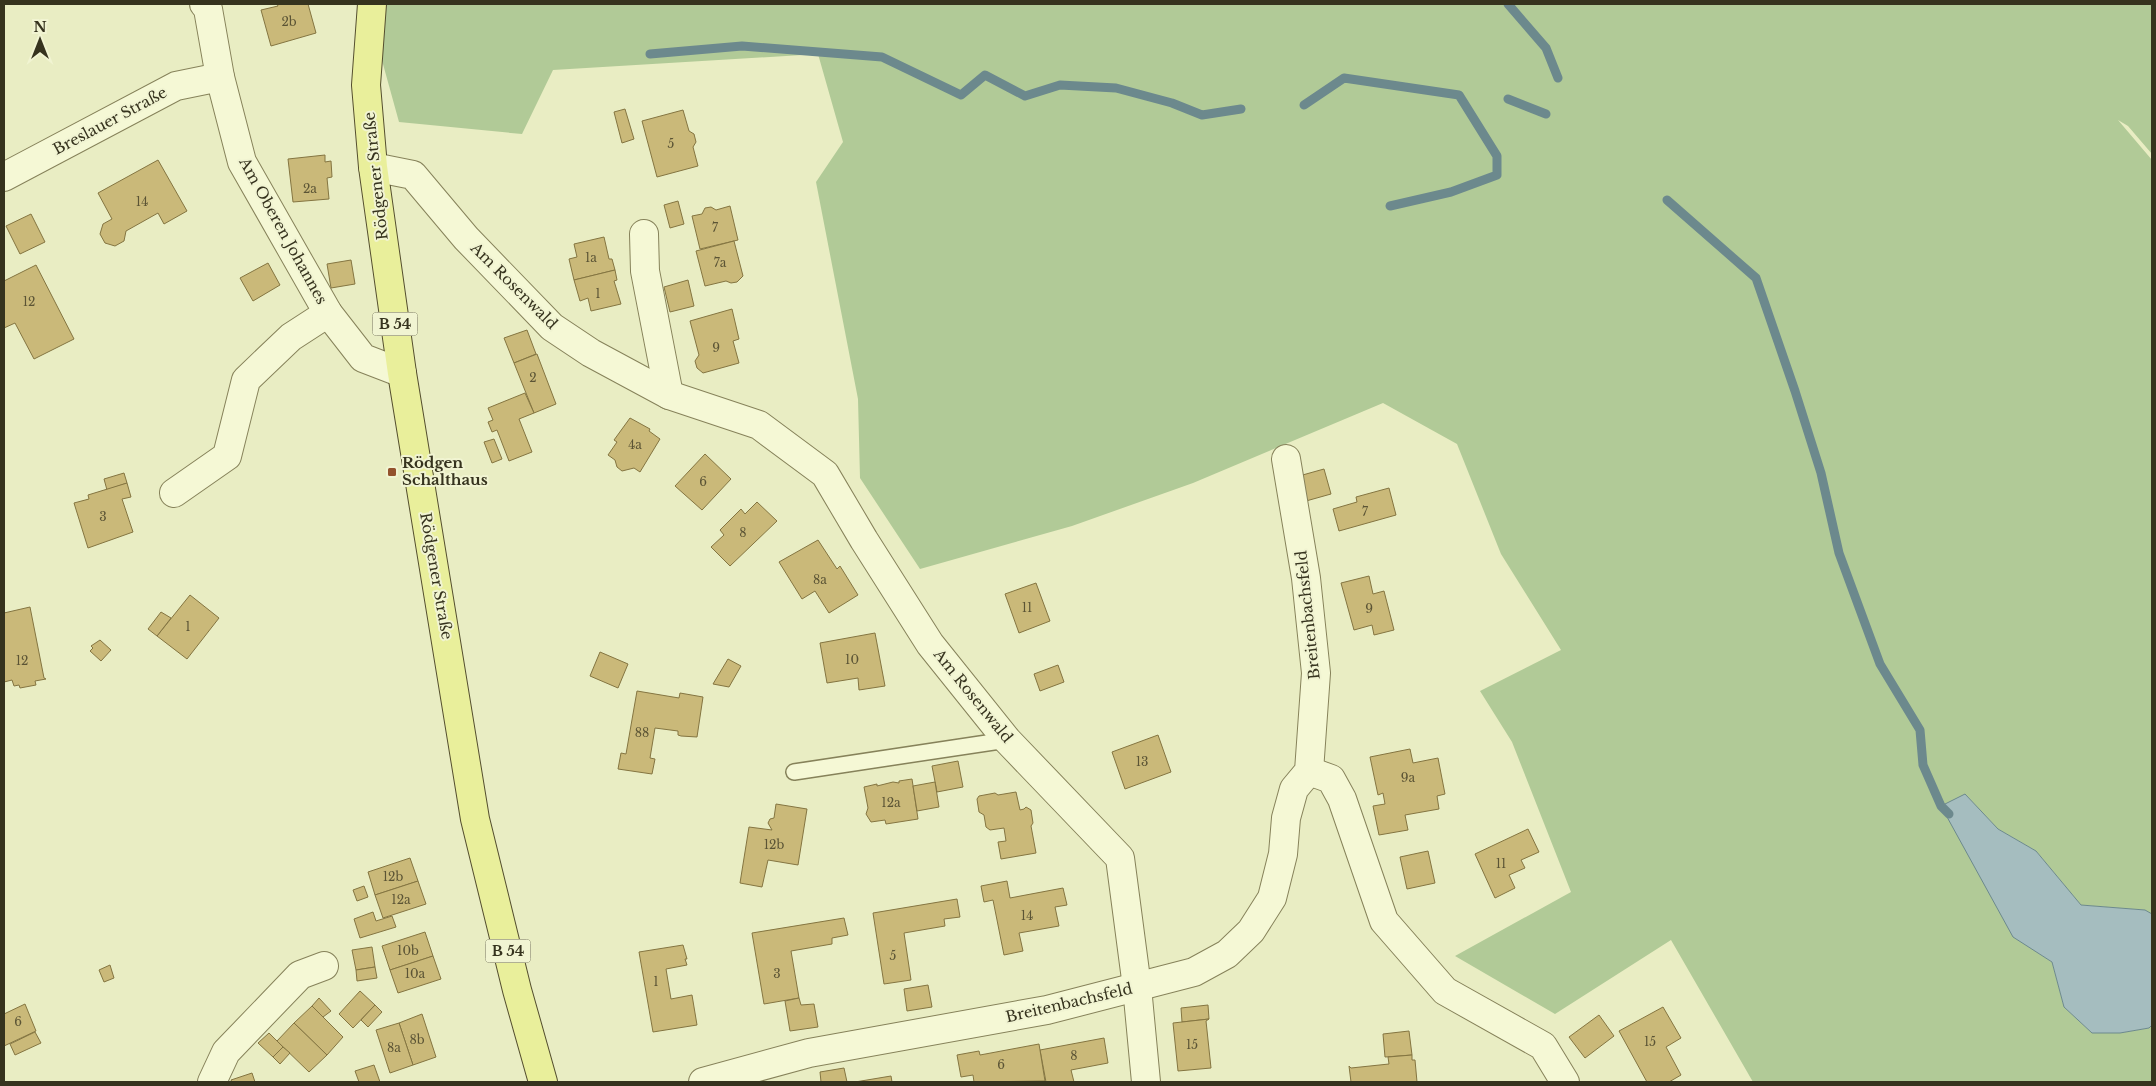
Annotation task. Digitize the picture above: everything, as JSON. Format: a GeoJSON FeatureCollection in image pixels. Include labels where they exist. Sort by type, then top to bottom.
{"type":"FeatureCollection","features":[{"type":"Feature","properties":{"kind":"main road","name":"Rödgener Straße"},"geometry":{"type":"LineString","coordinates":[[372,4],[366,85],[373,166],[402,372],[475,819],[517,990],[543,1082]]}},
{"type":"Feature","properties":{"kind":"street","name":"Am Oberen Johannes"},"geometry":{"type":"LineString","coordinates":[[204,4],[208,10],[220,77],[242,162],[328,313],[363,358],[402,372]]}},
{"type":"Feature","properties":{"kind":"street","name":"Breslauer Straße"},"geometry":{"type":"LineString","coordinates":[[4,177],[176,86],[220,77]]}},
{"type":"Feature","properties":{"kind":"street","name":"Am Rosenwald"},"geometry":{"type":"LineString","coordinates":[[373,166],[413,175],[466,238],[552,327],[591,353],[669,395],[759,425],[825,474],[864,540],[930,644],[1007,740],[1120,858],[1137,987],[1146,1082]]}},
{"type":"Feature","properties":{"kind":"street"},"geometry":{"type":"LineString","coordinates":[[644,234],[645,271],[669,395]]}},
{"type":"Feature","properties":{"kind":"street","name":"Am Oberen Johannes"},"geometry":{"type":"LineString","coordinates":[[174,493],[227,456],[246,380],[291,337],[328,313]]}},
{"type":"Feature","properties":{"kind":"street","name":"Breitenbachsfeld"},"geometry":{"type":"LineString","coordinates":[[703,1082],[761,1075],[809,1053],[1047,1010],[1194,972],[1227,954],[1251,931],[1272,898],[1283,854],[1286,818],[1294,788],[1309,771],[1316,673],[1306,578],[1286,459]]}},
{"type":"Feature","properties":{"kind":"street"},"geometry":{"type":"LineString","coordinates":[[1309,771],[1331,778],[1342,799],[1384,921],[1445,991],[1543,1046],[1565,1082]]}},
{"type":"Feature","properties":{"kind":"street"},"geometry":{"type":"LineString","coordinates":[[212,1082],[226,1052],[300,975],[324,966]]}},
{"type":"Feature","properties":{"kind":"lane"},"geometry":{"type":"LineString","coordinates":[[794,772],[1007,740]]}},
{"type":"Feature","properties":{"kind":"green space"},"geometry":{"type":"Polygon","coordinates":[[[372,4],[2152,4],[2152,154],[2128,126],[2118,120],[2152,160],[2152,914],[2144,910],[2081,905],[2036,851],[1998,829],[1965,794],[2013,936],[2052,962],[2064,1007],[2092,1033],[2120,1033],[2149,1028],[2152,1025],[2152,1082],[1753,1082],[1671,940],[1555,1014],[1455,956],[1571,892],[1512,742],[1480,691],[1561,650],[1501,554],[1457,444],[1383,403],[1193,483],[1072,526],[920,569],[860,478],[858,399],[816,182],[843,142],[818,54],[553,70],[522,134],[399,122],[370,17],[372,4]]]}},
{"type":"Feature","properties":{"kind":"water"},"geometry":{"type":"Polygon","coordinates":[[[1965,794],[1998,829],[2036,851],[2081,905],[2145,910],[2152,914],[2152,1025],[2149,1028],[2120,1033],[2092,1033],[2064,1007],[2052,962],[2013,937],[1941,806],[1965,794]]]}},
{"type":"Feature","properties":{"kind":"building"},"geometry":{"type":"Polygon","coordinates":[[[277,4],[308,4],[316,33],[271,46],[261,10],[278,6],[277,4]]]}},
{"type":"Feature","properties":{"kind":"building"},"geometry":{"type":"Polygon","coordinates":[[[625,109],[634,139],[622,143],[614,112],[625,109]]]}},
{"type":"Feature","properties":{"kind":"building"},"geometry":{"type":"Polygon","coordinates":[[[683,110],[689,131],[694,134],[696,142],[693,147],[698,166],[657,177],[642,121],[683,110]]]}},
{"type":"Feature","properties":{"kind":"building"},"geometry":{"type":"Polygon","coordinates":[[[325,155],[325,162],[331,161],[332,177],[327,178],[329,199],[293,202],[288,159],[325,155]]]}},
{"type":"Feature","properties":{"kind":"building"},"geometry":{"type":"Polygon","coordinates":[[[158,160],[187,211],[164,224],[158,213],[126,231],[124,241],[115,246],[105,243],[100,234],[103,224],[112,219],[98,193],[158,160]]]}},
{"type":"Feature","properties":{"kind":"building"},"geometry":{"type":"Polygon","coordinates":[[[678,201],[684,224],[670,228],[664,205],[678,201]]]}},
{"type":"Feature","properties":{"kind":"building"},"geometry":{"type":"Polygon","coordinates":[[[730,206],[738,240],[700,249],[692,216],[702,214],[705,208],[711,207],[716,210],[730,206]]]}},
{"type":"Feature","properties":{"kind":"building"},"geometry":{"type":"Polygon","coordinates":[[[31,214],[45,242],[20,254],[6,226],[31,214]]]}},
{"type":"Feature","properties":{"kind":"building"},"geometry":{"type":"Polygon","coordinates":[[[604,237],[609,259],[612,259],[615,270],[574,280],[569,259],[577,257],[574,244],[604,237]]]}},
{"type":"Feature","properties":{"kind":"building"},"geometry":{"type":"Polygon","coordinates":[[[734,241],[743,276],[737,282],[731,283],[726,281],[705,286],[696,251],[734,241]]]}},
{"type":"Feature","properties":{"kind":"building"},"geometry":{"type":"Polygon","coordinates":[[[351,260],[355,284],[331,288],[327,264],[351,260]]]}},
{"type":"Feature","properties":{"kind":"building"},"geometry":{"type":"Polygon","coordinates":[[[268,263],[280,285],[253,301],[240,278],[268,263]]]}},
{"type":"Feature","properties":{"kind":"building"},"geometry":{"type":"Polygon","coordinates":[[[36,265],[74,339],[34,359],[15,323],[4,328],[4,281],[36,265]]]}},
{"type":"Feature","properties":{"kind":"building"},"geometry":{"type":"Polygon","coordinates":[[[615,270],[617,280],[614,281],[621,304],[591,311],[588,298],[580,301],[574,280],[615,270]]]}},
{"type":"Feature","properties":{"kind":"building"},"geometry":{"type":"Polygon","coordinates":[[[688,280],[694,306],[670,312],[664,287],[688,280]]]}},
{"type":"Feature","properties":{"kind":"building"},"geometry":{"type":"Polygon","coordinates":[[[732,309],[739,339],[733,341],[739,363],[703,373],[697,368],[695,361],[699,355],[690,321],[732,309]]]}},
{"type":"Feature","properties":{"kind":"building"},"geometry":{"type":"Polygon","coordinates":[[[527,330],[536,354],[514,363],[504,338],[527,330]]]}},
{"type":"Feature","properties":{"kind":"building"},"geometry":{"type":"Polygon","coordinates":[[[537,354],[556,404],[534,413],[514,363],[537,354]]]}},
{"type":"Feature","properties":{"kind":"building"},"geometry":{"type":"Polygon","coordinates":[[[525,393],[534,413],[519,419],[532,452],[509,461],[497,430],[492,432],[488,422],[493,420],[488,408],[525,393]]]}},
{"type":"Feature","properties":{"kind":"building"},"geometry":{"type":"Polygon","coordinates":[[[630,418],[650,429],[649,431],[660,439],[640,472],[634,468],[622,471],[617,467],[615,460],[608,455],[617,442],[614,440],[630,418]]]}},
{"type":"Feature","properties":{"kind":"building"},"geometry":{"type":"Polygon","coordinates":[[[494,439],[502,459],[492,463],[484,442],[494,439]]]}},
{"type":"Feature","properties":{"kind":"building"},"geometry":{"type":"Polygon","coordinates":[[[705,454],[731,479],[702,510],[675,486],[705,454]]]}},
{"type":"Feature","properties":{"kind":"building"},"geometry":{"type":"Polygon","coordinates":[[[1324,469],[1331,494],[1306,501],[1299,476],[1324,469]]]}},
{"type":"Feature","properties":{"kind":"building"},"geometry":{"type":"Polygon","coordinates":[[[124,473],[127,483],[107,490],[104,479],[124,473]]]}},
{"type":"Feature","properties":{"kind":"building"},"geometry":{"type":"Polygon","coordinates":[[[127,483],[131,497],[122,499],[133,532],[88,548],[74,503],[89,499],[88,495],[127,483]]]}},
{"type":"Feature","properties":{"kind":"building"},"geometry":{"type":"Polygon","coordinates":[[[1389,488],[1396,515],[1339,531],[1333,509],[1357,502],[1356,497],[1389,488]]]}},
{"type":"Feature","properties":{"kind":"building"},"geometry":{"type":"Polygon","coordinates":[[[757,502],[777,521],[730,566],[711,547],[724,535],[720,530],[741,509],[745,514],[757,502]]]}},
{"type":"Feature","properties":{"kind":"building"},"geometry":{"type":"Polygon","coordinates":[[[818,540],[837,569],[840,566],[858,595],[829,613],[815,591],[802,599],[779,562],[818,540]]]}},
{"type":"Feature","properties":{"kind":"building"},"geometry":{"type":"Polygon","coordinates":[[[1369,576],[1373,594],[1384,591],[1394,630],[1374,635],[1372,625],[1354,630],[1341,583],[1369,576]]]}},
{"type":"Feature","properties":{"kind":"building"},"geometry":{"type":"Polygon","coordinates":[[[1036,583],[1050,621],[1019,633],[1005,594],[1036,583]]]}},
{"type":"Feature","properties":{"kind":"building"},"geometry":{"type":"Polygon","coordinates":[[[190,595],[219,618],[187,659],[157,636],[190,595]]]}},
{"type":"Feature","properties":{"kind":"building"},"geometry":{"type":"Polygon","coordinates":[[[30,607],[44,678],[46,679],[35,681],[36,685],[20,688],[19,685],[14,686],[12,680],[4,682],[4,613],[30,607]]]}},
{"type":"Feature","properties":{"kind":"building"},"geometry":{"type":"Polygon","coordinates":[[[161,612],[171,618],[157,636],[148,629],[161,612]]]}},
{"type":"Feature","properties":{"kind":"building"},"geometry":{"type":"Polygon","coordinates":[[[875,633],[885,686],[859,690],[858,678],[827,683],[820,643],[875,633]]]}},
{"type":"Feature","properties":{"kind":"building"},"geometry":{"type":"Polygon","coordinates":[[[100,640],[111,650],[101,661],[90,651],[93,648],[91,646],[100,640]]]}},
{"type":"Feature","properties":{"kind":"building"},"geometry":{"type":"Polygon","coordinates":[[[600,652],[628,664],[618,688],[590,676],[600,652]]]}},
{"type":"Feature","properties":{"kind":"building"},"geometry":{"type":"Polygon","coordinates":[[[728,659],[741,666],[729,687],[713,684],[728,659]]]}},
{"type":"Feature","properties":{"kind":"building"},"geometry":{"type":"Polygon","coordinates":[[[1058,665],[1064,682],[1040,691],[1034,674],[1058,665]]]}},
{"type":"Feature","properties":{"kind":"building"},"geometry":{"type":"Polygon","coordinates":[[[637,691],[679,698],[680,693],[703,697],[697,737],[681,736],[678,735],[678,731],[655,728],[650,758],[655,759],[652,774],[618,769],[621,753],[626,754],[637,691]]]}},
{"type":"Feature","properties":{"kind":"building"},"geometry":{"type":"Polygon","coordinates":[[[1158,735],[1171,772],[1125,789],[1112,752],[1158,735]]]}},
{"type":"Feature","properties":{"kind":"building"},"geometry":{"type":"Polygon","coordinates":[[[1410,749],[1413,763],[1438,758],[1445,794],[1437,796],[1439,809],[1405,815],[1408,830],[1379,835],[1373,806],[1385,804],[1383,793],[1378,795],[1370,757],[1410,749]]]}},
{"type":"Feature","properties":{"kind":"building"},"geometry":{"type":"Polygon","coordinates":[[[958,761],[963,787],[937,792],[932,766],[958,761]]]}},
{"type":"Feature","properties":{"kind":"building"},"geometry":{"type":"Polygon","coordinates":[[[912,779],[918,819],[886,824],[885,820],[871,822],[866,814],[868,808],[864,787],[893,782],[899,783],[899,781],[912,779]]]}},
{"type":"Feature","properties":{"kind":"building"},"geometry":{"type":"Polygon","coordinates":[[[935,782],[939,807],[917,811],[913,786],[935,782]]]}},
{"type":"Feature","properties":{"kind":"building"},"geometry":{"type":"Polygon","coordinates":[[[1016,792],[1020,810],[1026,807],[1031,810],[1033,823],[1031,826],[1036,853],[1001,859],[998,842],[1006,841],[1004,828],[990,830],[986,827],[984,815],[979,812],[977,799],[979,796],[995,793],[998,795],[1016,792]]]}},
{"type":"Feature","properties":{"kind":"building"},"geometry":{"type":"Polygon","coordinates":[[[776,804],[807,809],[798,865],[768,860],[762,887],[740,883],[749,827],[772,830],[768,823],[770,819],[774,818],[776,804]]]}},
{"type":"Feature","properties":{"kind":"building"},"geometry":{"type":"Polygon","coordinates":[[[1528,829],[1539,852],[1521,860],[1525,868],[1509,875],[1515,888],[1495,898],[1475,854],[1528,829]]]}},
{"type":"Feature","properties":{"kind":"building"},"geometry":{"type":"Polygon","coordinates":[[[1428,851],[1435,883],[1407,889],[1400,857],[1428,851]]]}},
{"type":"Feature","properties":{"kind":"building"},"geometry":{"type":"Polygon","coordinates":[[[410,858],[418,881],[375,895],[368,872],[410,858]]]}},
{"type":"Feature","properties":{"kind":"building"},"geometry":{"type":"Polygon","coordinates":[[[418,881],[426,904],[383,918],[375,895],[418,881]]]}},
{"type":"Feature","properties":{"kind":"building"},"geometry":{"type":"Polygon","coordinates":[[[1007,881],[1010,898],[1063,888],[1067,905],[1055,907],[1059,926],[1019,933],[1023,951],[1004,955],[993,900],[984,902],[981,886],[1007,881]]]}},
{"type":"Feature","properties":{"kind":"building"},"geometry":{"type":"Polygon","coordinates":[[[364,886],[368,897],[357,901],[353,890],[364,886]]]}},
{"type":"Feature","properties":{"kind":"building"},"geometry":{"type":"Polygon","coordinates":[[[957,899],[960,917],[944,919],[945,926],[904,933],[911,980],[884,984],[873,913],[957,899]]]}},
{"type":"Feature","properties":{"kind":"building"},"geometry":{"type":"Polygon","coordinates":[[[373,912],[376,921],[392,916],[396,927],[360,938],[354,919],[373,912]]]}},
{"type":"Feature","properties":{"kind":"building"},"geometry":{"type":"Polygon","coordinates":[[[844,918],[848,935],[832,938],[832,944],[791,951],[799,998],[764,1004],[752,933],[844,918]]]}},
{"type":"Feature","properties":{"kind":"building"},"geometry":{"type":"Polygon","coordinates":[[[425,932],[433,956],[390,970],[382,946],[425,932]]]}},
{"type":"Feature","properties":{"kind":"building"},"geometry":{"type":"Polygon","coordinates":[[[683,945],[687,965],[666,969],[671,999],[692,995],[697,1025],[653,1032],[639,952],[683,945]]]}},
{"type":"Feature","properties":{"kind":"building"},"geometry":{"type":"Polygon","coordinates":[[[372,947],[375,967],[356,970],[352,950],[372,947]]]}},
{"type":"Feature","properties":{"kind":"building"},"geometry":{"type":"Polygon","coordinates":[[[433,956],[441,979],[398,993],[390,970],[433,956]]]}},
{"type":"Feature","properties":{"kind":"building"},"geometry":{"type":"Polygon","coordinates":[[[110,965],[114,978],[104,982],[99,970],[110,965]]]}},
{"type":"Feature","properties":{"kind":"building"},"geometry":{"type":"Polygon","coordinates":[[[375,967],[377,978],[357,981],[356,970],[375,967]]]}},
{"type":"Feature","properties":{"kind":"building"},"geometry":{"type":"Polygon","coordinates":[[[928,985],[932,1007],[907,1011],[904,989],[928,985]]]}},
{"type":"Feature","properties":{"kind":"building"},"geometry":{"type":"Polygon","coordinates":[[[360,991],[375,1005],[353,1028],[339,1014],[360,991]]]}},
{"type":"Feature","properties":{"kind":"building"},"geometry":{"type":"Polygon","coordinates":[[[319,998],[331,1011],[323,1017],[312,1006],[319,998]]]}},
{"type":"Feature","properties":{"kind":"building"},"geometry":{"type":"Polygon","coordinates":[[[799,998],[801,1005],[814,1004],[818,1027],[790,1031],[785,1001],[799,998]]]}},
{"type":"Feature","properties":{"kind":"building"},"geometry":{"type":"Polygon","coordinates":[[[25,1004],[36,1031],[4,1046],[4,1014],[25,1004]]]}},
{"type":"Feature","properties":{"kind":"building"},"geometry":{"type":"Polygon","coordinates":[[[375,1005],[382,1012],[368,1027],[361,1020],[375,1005]]]}},
{"type":"Feature","properties":{"kind":"building"},"geometry":{"type":"Polygon","coordinates":[[[1208,1005],[1209,1019],[1182,1022],[1181,1008],[1208,1005]]]}},
{"type":"Feature","properties":{"kind":"building"},"geometry":{"type":"Polygon","coordinates":[[[312,1006],[343,1037],[327,1055],[294,1023],[312,1006]]]}},
{"type":"Feature","properties":{"kind":"building"},"geometry":{"type":"Polygon","coordinates":[[[1663,1007],[1681,1038],[1666,1047],[1681,1075],[1669,1082],[1647,1082],[1619,1031],[1663,1007]]]}},
{"type":"Feature","properties":{"kind":"building"},"geometry":{"type":"Polygon","coordinates":[[[422,1014],[436,1057],[413,1065],[399,1023],[422,1014]]]}},
{"type":"Feature","properties":{"kind":"building"},"geometry":{"type":"Polygon","coordinates":[[[1599,1015],[1614,1036],[1585,1058],[1569,1037],[1599,1015]]]}},
{"type":"Feature","properties":{"kind":"building"},"geometry":{"type":"Polygon","coordinates":[[[1209,1019],[1206,1021],[1211,1068],[1178,1071],[1173,1023],[1209,1019]]]}},
{"type":"Feature","properties":{"kind":"building"},"geometry":{"type":"Polygon","coordinates":[[[294,1023],[327,1055],[309,1072],[277,1041],[294,1023]]]}},
{"type":"Feature","properties":{"kind":"building"},"geometry":{"type":"Polygon","coordinates":[[[399,1023],[413,1065],[390,1073],[376,1030],[399,1023]]]}},
{"type":"Feature","properties":{"kind":"building"},"geometry":{"type":"Polygon","coordinates":[[[1409,1031],[1412,1055],[1385,1057],[1383,1034],[1409,1031]]]}},
{"type":"Feature","properties":{"kind":"building"},"geometry":{"type":"Polygon","coordinates":[[[35,1032],[41,1043],[15,1055],[10,1044],[35,1032]]]}},
{"type":"Feature","properties":{"kind":"building"},"geometry":{"type":"Polygon","coordinates":[[[269,1033],[283,1047],[273,1057],[258,1043],[269,1033]]]}},
{"type":"Feature","properties":{"kind":"building"},"geometry":{"type":"Polygon","coordinates":[[[1104,1038],[1108,1063],[1071,1070],[1074,1082],[1046,1082],[1040,1050],[1104,1038]]]}},
{"type":"Feature","properties":{"kind":"building"},"geometry":{"type":"Polygon","coordinates":[[[1039,1044],[1045,1081],[974,1082],[973,1075],[961,1077],[957,1055],[979,1051],[980,1055],[1039,1044]]]}},
{"type":"Feature","properties":{"kind":"building"},"geometry":{"type":"Polygon","coordinates":[[[283,1047],[290,1053],[280,1064],[273,1057],[283,1047]]]}},
{"type":"Feature","properties":{"kind":"building"},"geometry":{"type":"Polygon","coordinates":[[[1412,1055],[1412,1060],[1415,1060],[1417,1082],[1351,1082],[1349,1066],[1351,1068],[1389,1064],[1388,1057],[1412,1055]]]}},
{"type":"Feature","properties":{"kind":"building"},"geometry":{"type":"Polygon","coordinates":[[[374,1065],[380,1082],[359,1082],[355,1071],[374,1065]]]}},
{"type":"Feature","properties":{"kind":"building"},"geometry":{"type":"Polygon","coordinates":[[[844,1068],[847,1082],[821,1082],[820,1072],[844,1068]]]}},
{"type":"Feature","properties":{"kind":"building"},"geometry":{"type":"Polygon","coordinates":[[[252,1073],[255,1082],[232,1082],[231,1080],[252,1073]]]}},
{"type":"Feature","properties":{"kind":"building"},"geometry":{"type":"Polygon","coordinates":[[[891,1076],[892,1082],[855,1082],[891,1076]]]}},
{"type":"Feature","properties":{"kind":"waterway"},"geometry":{"type":"LineString","coordinates":[[1508,4],[1546,48],[1558,78]]}},
{"type":"Feature","properties":{"kind":"waterway"},"geometry":{"type":"LineString","coordinates":[[650,54],[742,46],[882,57],[961,95],[985,75],[1025,96],[1060,85],[1116,88],[1172,103],[1202,115],[1241,109]]}},
{"type":"Feature","properties":{"kind":"waterway"},"geometry":{"type":"LineString","coordinates":[[1304,105],[1344,78],[1459,95],[1497,156],[1497,175],[1451,192],[1390,206]]}},
{"type":"Feature","properties":{"kind":"waterway"},"geometry":{"type":"LineString","coordinates":[[1508,99],[1546,114]]}},
{"type":"Feature","properties":{"kind":"waterway"},"geometry":{"type":"LineString","coordinates":[[1667,200],[1756,278],[1821,473],[1839,553],[1880,664],[1920,730],[1923,765],[1941,806],[1949,814]]}},
{"type":"Feature","properties":{"kind":"place","name":"Rödgen Schalthaus"},"geometry":{"type":"Point","coordinates":[392,472]}}]}
